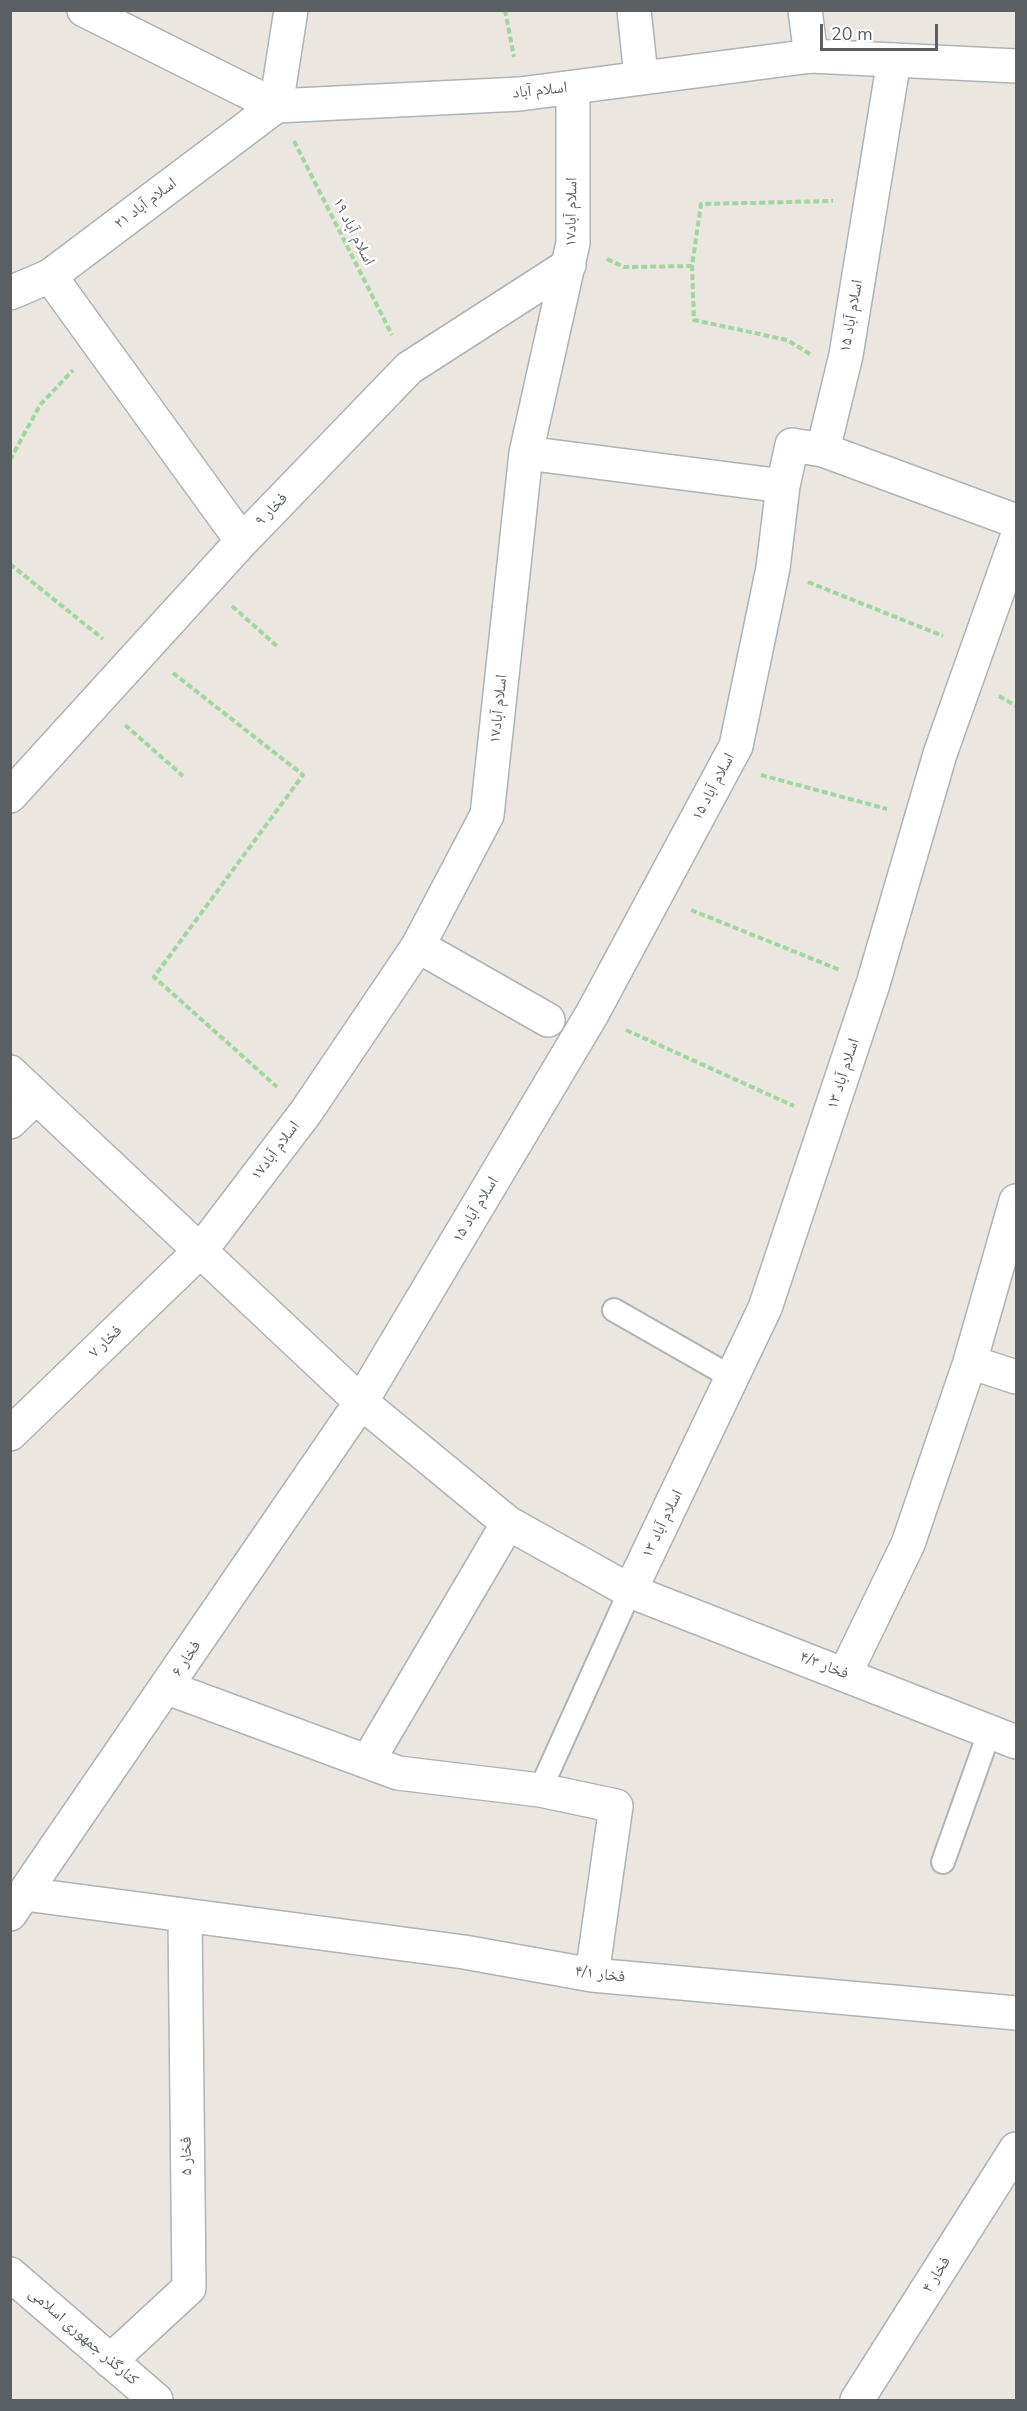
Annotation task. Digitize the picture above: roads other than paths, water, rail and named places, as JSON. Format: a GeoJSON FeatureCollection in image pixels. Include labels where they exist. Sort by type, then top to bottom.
{"type":"FeatureCollection","features":[{"type":"Feature","properties":{"kind":"street","name":"اسلام آباد"},"geometry":{"type":"LineString","coordinates":[[84,10],[276,106],[520,94],[573,88],[641,76],[811,56],[1017,66]]}},
{"type":"Feature","properties":{"kind":"street"},"geometry":{"type":"LineString","coordinates":[[276,106],[291,10]]}},
{"type":"Feature","properties":{"kind":"street"},"geometry":{"type":"LineString","coordinates":[[634,10],[641,76]]}},
{"type":"Feature","properties":{"kind":"street"},"geometry":{"type":"LineString","coordinates":[[805,10],[811,56]]}},
{"type":"Feature","properties":{"kind":"street","name":"اسلام آباد ۱۵"},"geometry":{"type":"LineString","coordinates":[[361,1402],[592,1014],[736,746],[773,568],[783,486],[792,445],[824,450],[846,355],[894,60]]}},
{"type":"Feature","properties":{"kind":"street","name":"اسلام آباد۱۷"},"geometry":{"type":"LineString","coordinates":[[201,1250],[306,1112],[418,946],[487,815],[526,453],[571,254],[573,88]]}},
{"type":"Feature","properties":{"kind":"street","name":"اسلام آباد ۲۱"},"geometry":{"type":"LineString","coordinates":[[10,293],[50,276],[276,106]]}},
{"type":"Feature","properties":{"kind":"street","name":"فخار ۹"},"geometry":{"type":"LineString","coordinates":[[10,796],[242,541],[409,368],[571,254]]}},
{"type":"Feature","properties":{"kind":"street"},"geometry":{"type":"LineString","coordinates":[[50,276],[242,541]]}},
{"type":"Feature","properties":{"kind":"street"},"geometry":{"type":"LineString","coordinates":[[824,450],[1017,520]]}},
{"type":"Feature","properties":{"kind":"street"},"geometry":{"type":"LineString","coordinates":[[526,453],[783,486]]}},
{"type":"Feature","properties":{"kind":"street","name":"اسلام آباد ۱۳"},"geometry":{"type":"LineString","coordinates":[[630,1591],[765,1308],[829,1122],[873,984],[940,753],[1014,552]]}},
{"type":"Feature","properties":{"kind":"street"},"geometry":{"type":"LineString","coordinates":[[418,946],[548,1020]]}},
{"type":"Feature","properties":{"kind":"street","name":"فخار ۴/۳"},"geometry":{"type":"LineString","coordinates":[[10,1072],[361,1402],[508,1523],[630,1591],[1003,1738]]}},
{"type":"Feature","properties":{"kind":"street"},"geometry":{"type":"LineString","coordinates":[[10,1122],[36,1096]]}},
{"type":"Feature","properties":{"kind":"street"},"geometry":{"type":"LineString","coordinates":[[845,1674],[908,1544],[970,1362],[1017,1201]]}},
{"type":"Feature","properties":{"kind":"street","name":"فخار ۷"},"geometry":{"type":"LineString","coordinates":[[10,1434],[201,1250]]}},
{"type":"Feature","properties":{"kind":"street"},"geometry":{"type":"LineString","coordinates":[[970,1362],[1017,1377]]}},
{"type":"Feature","properties":{"kind":"street","name":"فخار ۶"},"geometry":{"type":"LineString","coordinates":[[18,1904],[168,1688],[361,1402]]}},
{"type":"Feature","properties":{"kind":"street"},"geometry":{"type":"LineString","coordinates":[[368,1761],[508,1523]]}},
{"type":"Feature","properties":{"kind":"street"},"geometry":{"type":"LineString","coordinates":[[168,1688],[398,1773],[540,1790],[616,1806],[592,1975]]}},
{"type":"Feature","properties":{"kind":"street","name":"فخار ۴/۱"},"geometry":{"type":"LineString","coordinates":[[18,1904],[185,1917],[464,1952],[592,1975],[1017,2013]]}},
{"type":"Feature","properties":{"kind":"street","name":"فخار ۵"},"geometry":{"type":"LineString","coordinates":[[110,2361],[189,2288],[185,1917]]}},
{"type":"Feature","properties":{"kind":"street","name":"فخار ۴"},"geometry":{"type":"LineString","coordinates":[[857,2400],[1017,2149]]}},
{"type":"Feature","properties":{"kind":"street","name":"کنارگذر جمهوری اسلامی"},"geometry":{"type":"LineString","coordinates":[[10,2274],[156,2400]]}},
{"type":"Feature","properties":{"kind":"lane"},"geometry":{"type":"LineString","coordinates":[[614,1310],[733,1378]]}},
{"type":"Feature","properties":{"kind":"lane"},"geometry":{"type":"LineString","coordinates":[[540,1790],[630,1591]]}},
{"type":"Feature","properties":{"kind":"lane"},"geometry":{"type":"LineString","coordinates":[[944,1862],[1003,1738]]}}]}
